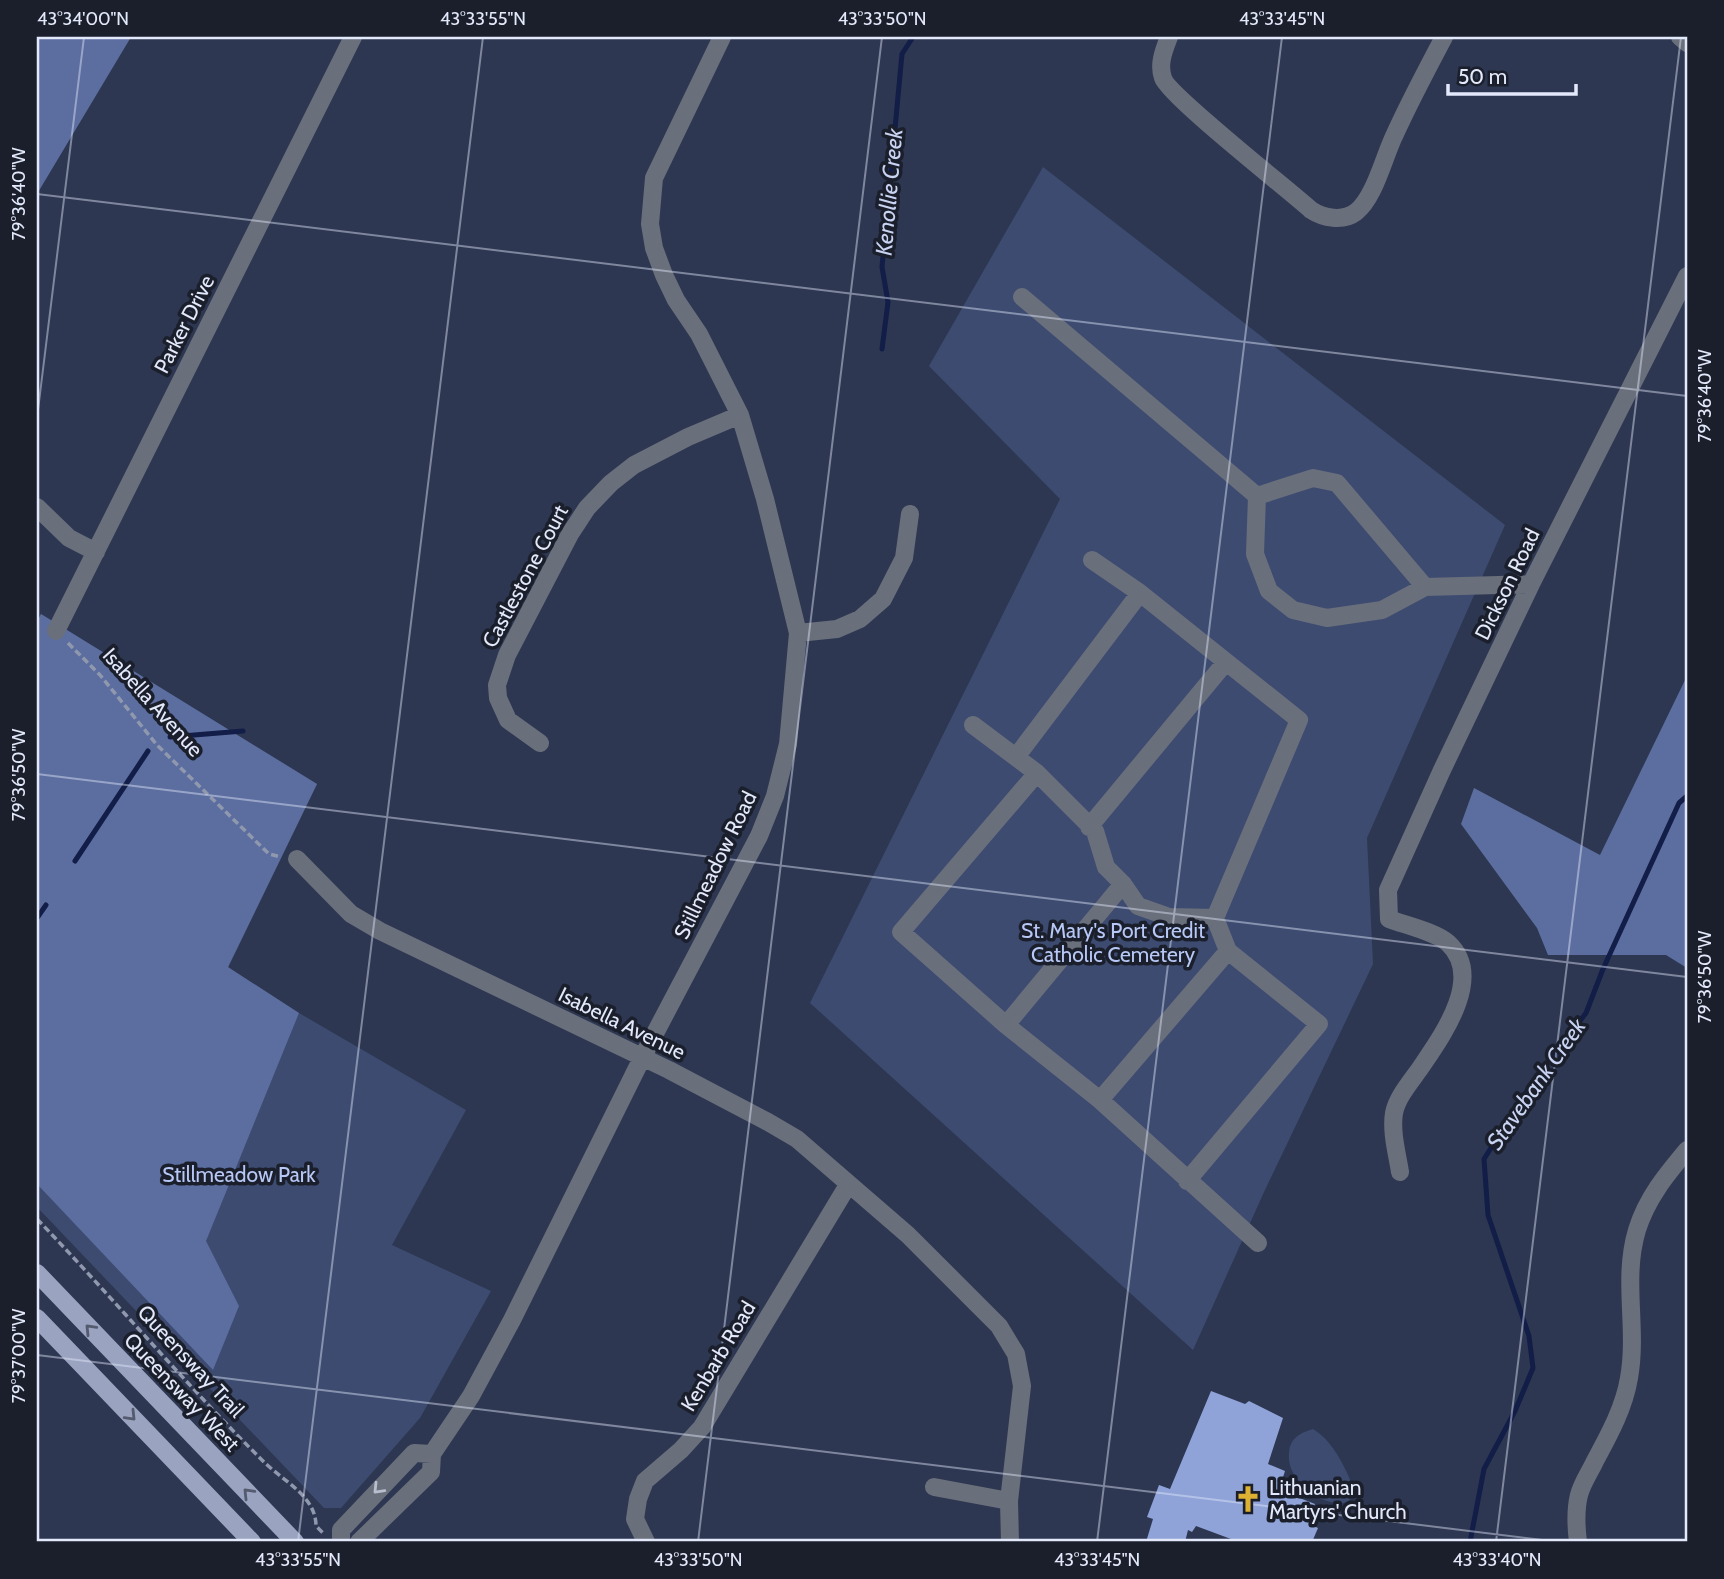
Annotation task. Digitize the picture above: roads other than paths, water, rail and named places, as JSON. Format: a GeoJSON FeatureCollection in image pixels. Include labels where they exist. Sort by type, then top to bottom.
{"type":"FeatureCollection","features":[{"type":"Feature","properties":{"kind":"main road","name":"Queensway West"},"geometry":{"type":"LineString","coordinates":[[37,1273],[295,1542]]}},
{"type":"Feature","properties":{"kind":"main road"},"geometry":{"type":"LineString","coordinates":[[37,1318],[253,1542]]}},
{"type":"Feature","properties":{"kind":"street","name":"Parker Drive"},"geometry":{"type":"LineString","coordinates":[[56,631],[353,37]]}},
{"type":"Feature","properties":{"kind":"street","name":"Stillmeadow Road"},"geometry":{"type":"LineString","coordinates":[[359,1542],[431,1472],[432,1454],[471,1395],[512,1320],[642,1058],[759,836],[775,796],[790,723],[798,634],[765,499],[740,415],[699,334],[676,300],[654,248],[650,224],[654,177],[722,37]]}},
{"type":"Feature","properties":{"kind":"street"},"geometry":{"type":"LineString","coordinates":[[1169,37],[1161,59],[1163,80],[1183,101],[1311,210],[1331,218],[1346,217],[1358,211],[1371,192],[1394,136],[1444,37]]}},
{"type":"Feature","properties":{"kind":"street"},"geometry":{"type":"LineString","coordinates":[[1680,37],[1687,43]]}},
{"type":"Feature","properties":{"kind":"street","name":"Dickson Road"},"geometry":{"type":"LineString","coordinates":[[1401,1172],[1394,1138],[1394,1111],[1442,1037],[1463,985],[1463,975],[1458,954],[1446,941],[1389,919],[1388,890],[1531,584],[1687,276]]}},
{"type":"Feature","properties":{"kind":"street"},"geometry":{"type":"LineString","coordinates":[[1021,297],[1257,496]]}},
{"type":"Feature","properties":{"kind":"street","name":"Castlestone Court"},"geometry":{"type":"LineString","coordinates":[[540,743],[508,720],[498,698],[497,685],[506,655],[570,534],[587,508],[611,483],[635,465],[688,437],[740,415]]}},
{"type":"Feature","properties":{"kind":"street"},"geometry":{"type":"LineString","coordinates":[[1257,496],[1313,478],[1337,483],[1425,587]]}},
{"type":"Feature","properties":{"kind":"street"},"geometry":{"type":"LineString","coordinates":[[1257,496],[1255,554],[1269,591],[1293,610],[1327,618],[1382,610],[1425,587],[1531,584]]}},
{"type":"Feature","properties":{"kind":"street"},"geometry":{"type":"LineString","coordinates":[[37,507],[69,538],[96,552]]}},
{"type":"Feature","properties":{"kind":"street"},"geometry":{"type":"LineString","coordinates":[[798,634],[837,629],[859,619],[883,599],[904,558],[910,514]]}},
{"type":"Feature","properties":{"kind":"street"},"geometry":{"type":"LineString","coordinates":[[1092,560],[1140,593],[1299,720],[1215,918],[1228,951],[1319,1024],[1187,1181]]}},
{"type":"Feature","properties":{"kind":"street"},"geometry":{"type":"LineString","coordinates":[[1016,757],[1140,593]]}},
{"type":"Feature","properties":{"kind":"street"},"geometry":{"type":"LineString","coordinates":[[1089,827],[1225,663]]}},
{"type":"Feature","properties":{"kind":"street"},"geometry":{"type":"LineString","coordinates":[[973,725],[1037,773],[1095,831],[1106,867],[1123,884],[1138,906],[1169,918],[1215,918]]}},
{"type":"Feature","properties":{"kind":"street"},"geometry":{"type":"LineString","coordinates":[[1037,773],[901,932],[1006,1025],[1100,1100],[1258,1243]]}},
{"type":"Feature","properties":{"kind":"street","name":"Isabella Avenue"},"geometry":{"type":"LineString","coordinates":[[297,859],[351,914],[380,931],[669,1070],[797,1139],[908,1235],[999,1326],[1016,1354],[1022,1386],[1009,1501],[1010,1542]]}},
{"type":"Feature","properties":{"kind":"street"},"geometry":{"type":"LineString","coordinates":[[1006,1025],[1123,884]]}},
{"type":"Feature","properties":{"kind":"street"},"geometry":{"type":"LineString","coordinates":[[1100,1100],[1228,951]]}},
{"type":"Feature","properties":{"kind":"street"},"geometry":{"type":"LineString","coordinates":[[1578,1542],[1575,1516],[1579,1492],[1614,1426],[1629,1378],[1633,1329],[1629,1268],[1637,1229],[1645,1206],[1656,1188],[1687,1150]]}},
{"type":"Feature","properties":{"kind":"street","name":"Kenbarb Road"},"geometry":{"type":"LineString","coordinates":[[646,1542],[635,1519],[638,1499],[645,1481],[681,1450],[702,1427],[848,1185]]}},
{"type":"Feature","properties":{"kind":"street"},"geometry":{"type":"LineString","coordinates":[[341,1542],[341,1530],[405,1461],[414,1453],[432,1454]]}},
{"type":"Feature","properties":{"kind":"street"},"geometry":{"type":"LineString","coordinates":[[934,1487],[1009,1501]]}},
{"type":"Feature","properties":{"kind":"waterway","name":"Kenollie Creek"},"geometry":{"type":"LineString","coordinates":[[882,349],[888,302],[882,267],[902,54],[913,37]]}},
{"type":"Feature","properties":{"kind":"waterway","name":"Kenollie Creek"},"geometry":{"type":"LineString","coordinates":[[170,737],[243,731]]}},
{"type":"Feature","properties":{"kind":"waterway","name":"Kenollie Creek"},"geometry":{"type":"LineString","coordinates":[[75,861],[148,751]]}},
{"type":"Feature","properties":{"kind":"waterway","name":"Stavebank Creek"},"geometry":{"type":"LineString","coordinates":[[1470,1542],[1484,1469],[1515,1411],[1533,1368],[1529,1336],[1488,1215],[1484,1159],[1532,1083],[1586,1013],[1603,969],[1679,803],[1687,796]]}},
{"type":"Feature","properties":{"kind":"waterway","name":"Kenollie Creek"},"geometry":{"type":"LineString","coordinates":[[37,918],[46,905]]}},
{"type":"Feature","properties":{"kind":"place","name":"Lithuanian Martyrs' Church"},"geometry":{"type":"Point","coordinates":[1248,1499]}},
{"type":"Feature","properties":{"kind":"park label","name":"St. Mary's Port Credit Catholic Cemetery"},"geometry":{"type":"Point","coordinates":[1113,942]}},
{"type":"Feature","properties":{"kind":"park label","name":"Stillmeadow Park"},"geometry":{"type":"Point","coordinates":[239,1174]}}]}
